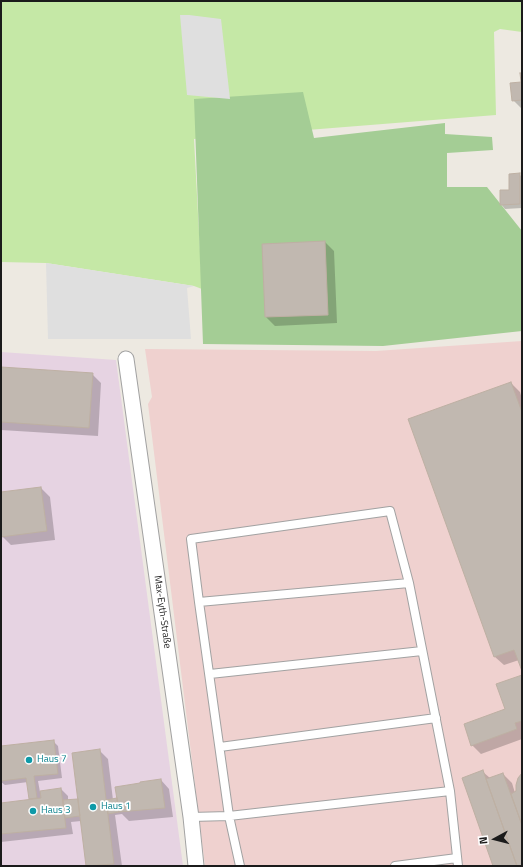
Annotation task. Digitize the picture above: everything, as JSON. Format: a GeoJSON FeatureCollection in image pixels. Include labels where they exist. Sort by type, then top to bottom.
{"type":"FeatureCollection","features":[{"type":"Feature","properties":{"kind":"street","name":"Max-Eyth-Straße"},"geometry":{"type":"LineString","coordinates":[[126,359],[191,817],[196,866]]}},
{"type":"Feature","properties":{"kind":"lane"},"geometry":{"type":"LineString","coordinates":[[240,866],[230,816],[191,538],[390,511],[409,583],[436,718],[450,791],[458,862],[395,866]]}},
{"type":"Feature","properties":{"kind":"lane"},"geometry":{"type":"LineString","coordinates":[[199,602],[409,583]]}},
{"type":"Feature","properties":{"kind":"lane"},"geometry":{"type":"LineString","coordinates":[[210,674],[422,651]]}},
{"type":"Feature","properties":{"kind":"lane"},"geometry":{"type":"LineString","coordinates":[[220,746],[436,718]]}},
{"type":"Feature","properties":{"kind":"lane"},"geometry":{"type":"LineString","coordinates":[[191,817],[230,816],[450,791]]}},
{"type":"Feature","properties":{"kind":"shaded area"},"geometry":{"type":"Polygon","coordinates":[[[180,15],[221,19],[230,99],[187,95],[180,15]]]}},
{"type":"Feature","properties":{"kind":"shaded area"},"geometry":{"type":"Polygon","coordinates":[[[46,263],[194,286],[187,288],[191,339],[48,339],[46,263]]]}},
{"type":"Feature","properties":{"kind":"shaded area"},"geometry":{"type":"Polygon","coordinates":[[[522,341],[522,866],[205,866],[148,404],[152,397],[145,349],[376,351],[522,341]]]}},
{"type":"Feature","properties":{"kind":"shaded area"},"geometry":{"type":"Polygon","coordinates":[[[1,352],[116,360],[183,866],[1,866],[1,352]]]}},
{"type":"Feature","properties":{"kind":"green space"},"geometry":{"type":"Polygon","coordinates":[[[1,1],[522,1],[522,32],[500,29],[494,32],[496,115],[194,139],[202,289],[194,286],[46,263],[1,262],[1,1]]]}},
{"type":"Feature","properties":{"kind":"green space"},"geometry":{"type":"Polygon","coordinates":[[[303,92],[314,138],[445,123],[445,134],[492,137],[493,150],[447,153],[447,187],[487,187],[522,231],[522,331],[383,346],[203,344],[194,99],[303,92]]]}},
{"type":"Feature","properties":{"kind":"building"},"geometry":{"type":"Polygon","coordinates":[[[520,73],[522,73],[522,100],[512,101],[510,83],[521,82],[520,73]]]}},
{"type":"Feature","properties":{"kind":"building"},"geometry":{"type":"Polygon","coordinates":[[[520,173],[520,204],[500,205],[500,190],[509,190],[509,174],[520,173]]]}},
{"type":"Feature","properties":{"kind":"building"},"geometry":{"type":"Polygon","coordinates":[[[325,241],[328,315],[265,317],[262,244],[325,241]]]}},
{"type":"Feature","properties":{"kind":"building"},"geometry":{"type":"Polygon","coordinates":[[[1,367],[93,373],[89,428],[1,422],[1,367]]]}},
{"type":"Feature","properties":{"kind":"building"},"geometry":{"type":"Polygon","coordinates":[[[511,382],[522,412],[522,671],[514,650],[494,657],[408,419],[511,382]]]}},
{"type":"Feature","properties":{"kind":"building"},"geometry":{"type":"Polygon","coordinates":[[[41,487],[47,531],[1,537],[1,492],[41,487]]]}},
{"type":"Feature","properties":{"kind":"building"},"geometry":{"type":"Polygon","coordinates":[[[522,675],[522,721],[515,723],[517,729],[471,746],[464,724],[505,709],[496,684],[522,675]]]}},
{"type":"Feature","properties":{"kind":"building","name":"Haus 7"},"geometry":{"type":"Polygon","coordinates":[[[54,740],[58,774],[34,776],[37,798],[29,799],[26,778],[1,781],[1,746],[54,740]]]}},
{"type":"Feature","properties":{"kind":"building","name":"Haus 1"},"geometry":{"type":"Polygon","coordinates":[[[100,749],[114,864],[86,866],[72,753],[100,749]]]}},
{"type":"Feature","properties":{"kind":"building"},"geometry":{"type":"Polygon","coordinates":[[[483,770],[517,866],[493,866],[462,778],[483,770]]]}},
{"type":"Feature","properties":{"kind":"building"},"geometry":{"type":"Polygon","coordinates":[[[503,773],[522,825],[522,866],[517,866],[486,779],[503,773]]]}},
{"type":"Feature","properties":{"kind":"building"},"geometry":{"type":"Polygon","coordinates":[[[522,773],[522,825],[511,794],[516,791],[518,778],[522,773]]]}},
{"type":"Feature","properties":{"kind":"building","name":"Haus 1"},"geometry":{"type":"Polygon","coordinates":[[[161,779],[165,808],[119,812],[115,787],[161,779]]]}},
{"type":"Feature","properties":{"kind":"building","name":"Haus 3"},"geometry":{"type":"Polygon","coordinates":[[[61,788],[66,828],[1,834],[1,803],[41,798],[40,791],[61,788]]]}},
{"type":"Feature","properties":{"kind":"building"},"geometry":{"type":"Polygon","coordinates":[[[117,798],[119,812],[108,814],[106,800],[117,798]]]}},
{"type":"Feature","properties":{"kind":"building"},"geometry":{"type":"Polygon","coordinates":[[[78,799],[80,816],[65,818],[63,800],[78,799]]]}},
{"type":"Feature","properties":{"kind":"place","name":"Haus 7"},"geometry":{"type":"Point","coordinates":[29,760]}},
{"type":"Feature","properties":{"kind":"place","name":"Haus 1"},"geometry":{"type":"Point","coordinates":[93,807]}},
{"type":"Feature","properties":{"kind":"place","name":"Haus 3"},"geometry":{"type":"Point","coordinates":[33,811]}}]}
